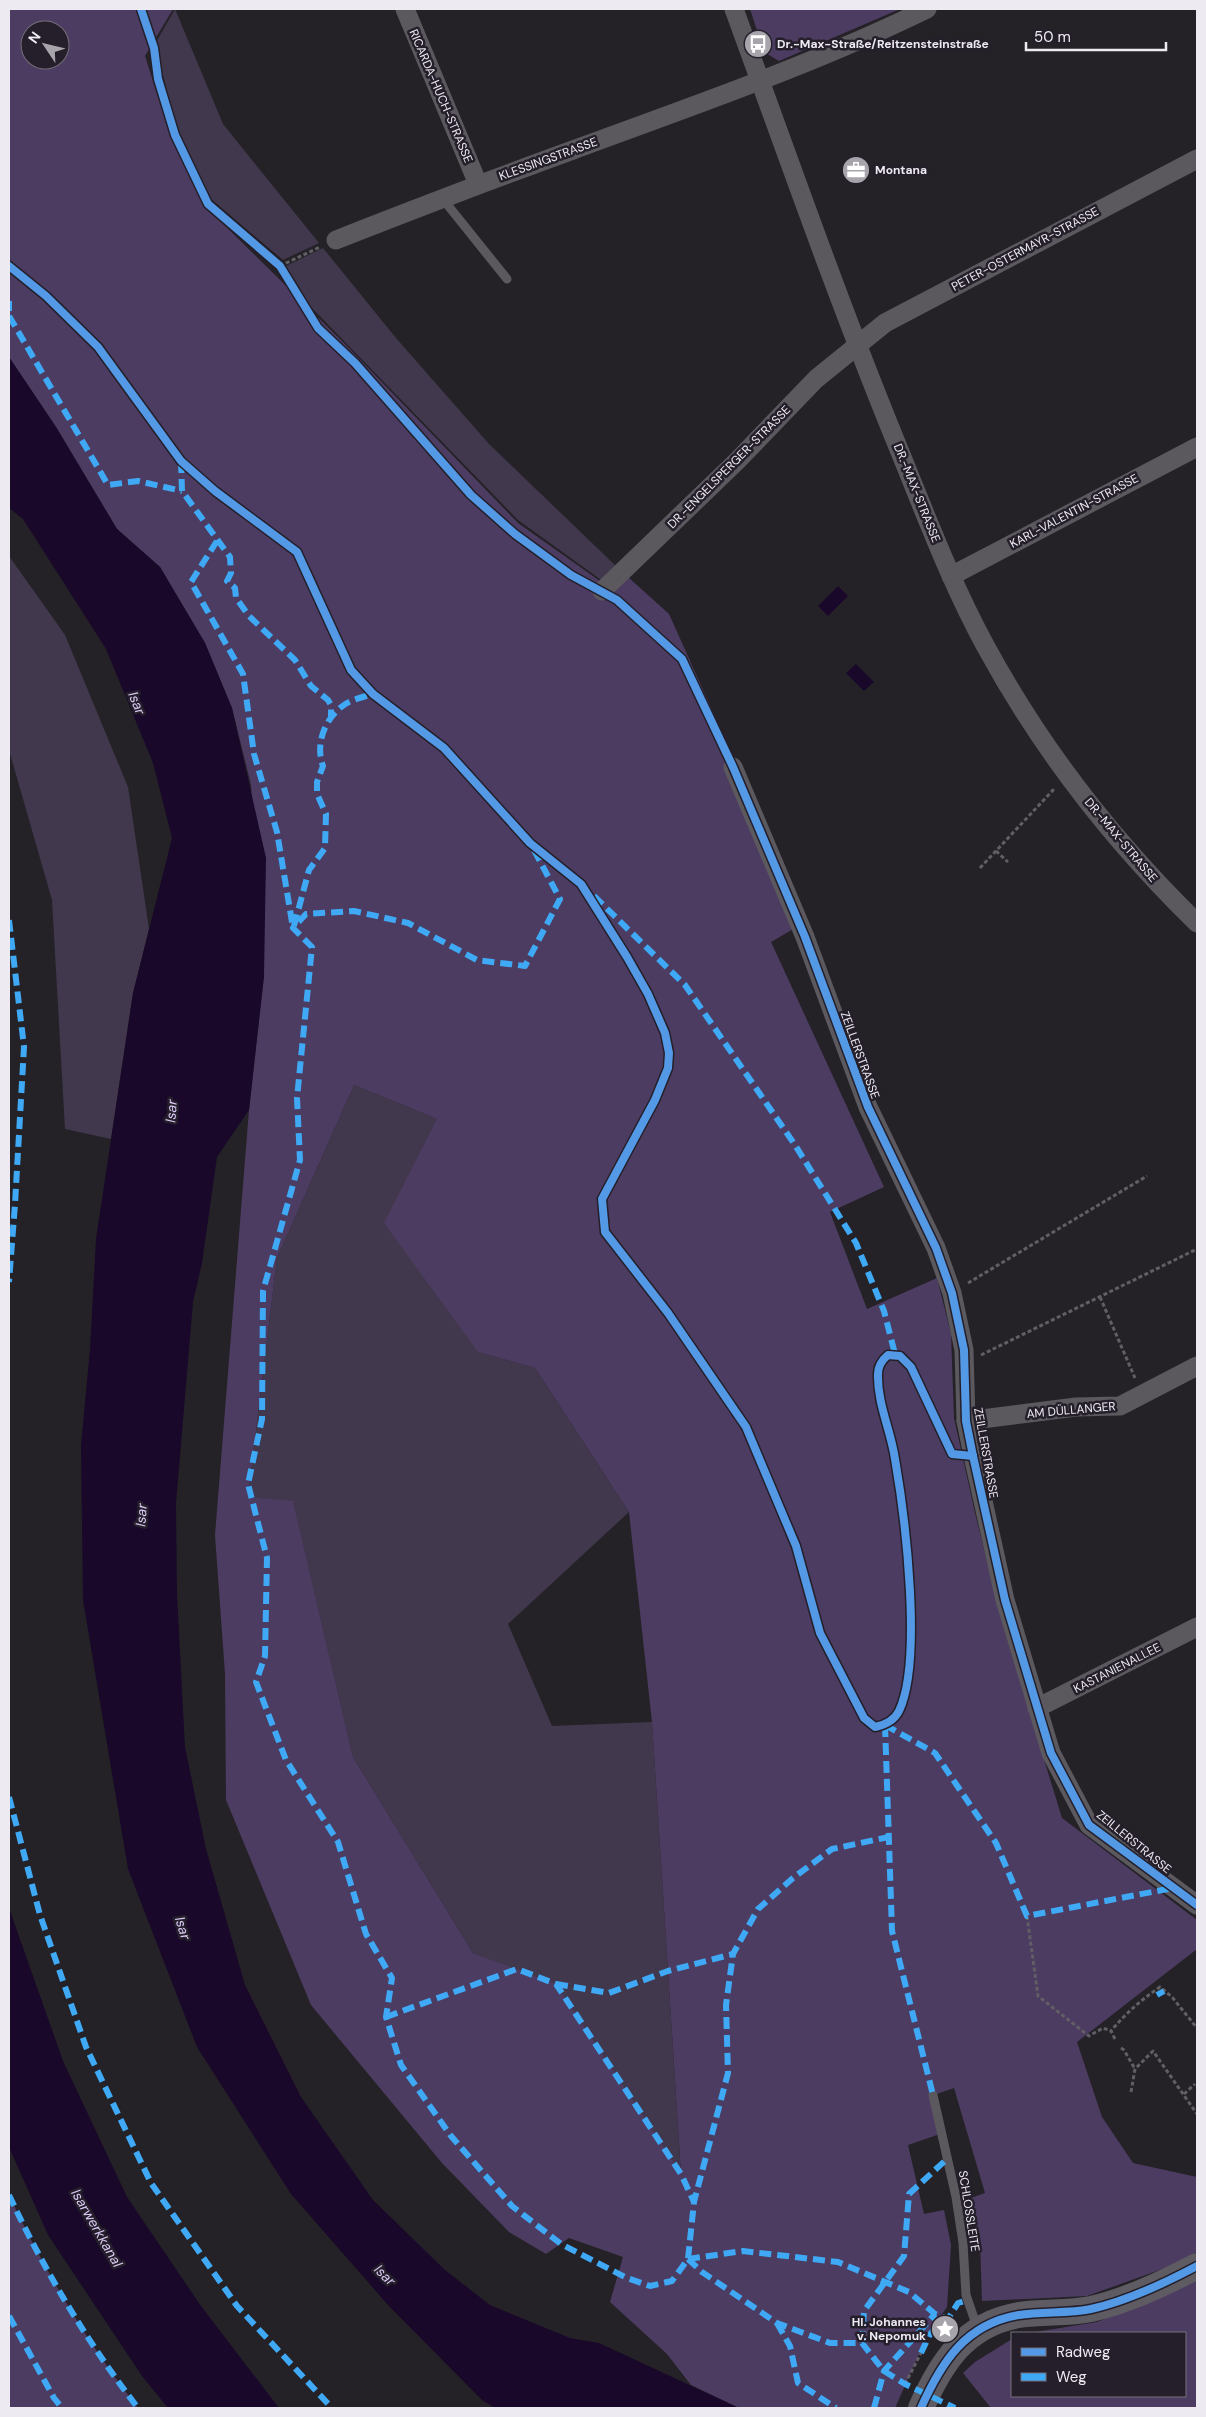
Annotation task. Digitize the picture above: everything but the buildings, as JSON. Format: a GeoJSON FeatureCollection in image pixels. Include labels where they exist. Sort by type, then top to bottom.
{"type":"FeatureCollection","features":[{"type":"Feature","properties":{"kind":"main road"},"geometry":{"type":"LineString","coordinates":[[921,2408],[933,2357],[959,2346],[978,2331],[1017,2316],[1092,2309],[1173,2278],[1197,2266]]}},
{"type":"Feature","properties":{"kind":"street","name":"RICARDA-HUCH-STRASSE"},"geometry":{"type":"LineString","coordinates":[[405,9],[478,184]]}},
{"type":"Feature","properties":{"kind":"street","name":"DR.-MAX-STRASSE"},"geometry":{"type":"LineString","coordinates":[[734,9],[856,346],[951,576],[986,647],[1012,691],[1068,774],[1121,843],[1156,883],[1197,923]]}},
{"type":"Feature","properties":{"kind":"street","name":"KLESSINGSTRASSE"},"geometry":{"type":"LineString","coordinates":[[336,240],[478,184],[760,82],[863,40],[926,9]]}},
{"type":"Feature","properties":{"kind":"street","name":"PETER-OSTERMAYR-STRASSE"},"geometry":{"type":"LineString","coordinates":[[856,346],[885,323],[1197,158]]}},
{"type":"Feature","properties":{"kind":"street","name":"DR.-ENGELSPERGER-STRASSE"},"geometry":{"type":"LineString","coordinates":[[602,591],[737,461],[816,379],[856,346]]}},
{"type":"Feature","properties":{"kind":"street","name":"KARL-VALENTIN-STRASSE"},"geometry":{"type":"LineString","coordinates":[[951,576],[1197,447]]}},
{"type":"Feature","properties":{"kind":"street","name":"ZEILLERSTRASSE"},"geometry":{"type":"LineString","coordinates":[[733,767],[805,937],[868,1107],[936,1248],[952,1293],[964,1350],[966,1420],[1005,1600],[1051,1753],[1089,1825],[1197,1905]]}},
{"type":"Feature","properties":{"kind":"street","name":"AM DÜLLANGER"},"geometry":{"type":"LineString","coordinates":[[966,1420],[1076,1407],[1120,1406],[1197,1366]]}},
{"type":"Feature","properties":{"kind":"street","name":"KASTANIENALLEE"},"geometry":{"type":"LineString","coordinates":[[1037,1708],[1197,1627]]}},
{"type":"Feature","properties":{"kind":"lane"},"geometry":{"type":"LineString","coordinates":[[442,198],[507,279]]}},
{"type":"Feature","properties":{"kind":"lane","name":"SCHLOSSLEITE"},"geometry":{"type":"LineString","coordinates":[[933,2095],[956,2197],[963,2243],[966,2295],[978,2331]]}},
{"type":"Feature","properties":{"kind":"path"},"geometry":{"type":"LineString","coordinates":[[280,266],[336,240]]}},
{"type":"Feature","properties":{"kind":"path"},"geometry":{"type":"LineString","coordinates":[[980,868],[1068,774]]}},
{"type":"Feature","properties":{"kind":"path"},"geometry":{"type":"LineString","coordinates":[[996,851],[1008,862]]}},
{"type":"Feature","properties":{"kind":"path"},"geometry":{"type":"LineString","coordinates":[[952,1293],[1147,1176]]}},
{"type":"Feature","properties":{"kind":"path"},"geometry":{"type":"LineString","coordinates":[[965,1363],[1197,1248]]}},
{"type":"Feature","properties":{"kind":"path"},"geometry":{"type":"LineString","coordinates":[[1100,1297],[1142,1395]]}},
{"type":"Feature","properties":{"kind":"path"},"geometry":{"type":"LineString","coordinates":[[1027,1916],[1038,1996],[1089,2036],[1104,2028],[1111,2031],[1115,2039]]}},
{"type":"Feature","properties":{"kind":"path"},"geometry":{"type":"LineString","coordinates":[[1111,2031],[1131,2007],[1160,1987],[1172,1997],[1197,2028]]}},
{"type":"Feature","properties":{"kind":"path"},"geometry":{"type":"LineString","coordinates":[[1121,2048],[1135,2069]]}},
{"type":"Feature","properties":{"kind":"path"},"geometry":{"type":"LineString","coordinates":[[1131,2092],[1135,2069],[1153,2051],[1197,2114]]}},
{"type":"Feature","properties":{"kind":"path"},"geometry":{"type":"LineString","coordinates":[[1184,2094],[1195,2084]]}},
{"type":"Feature","properties":{"kind":"path"},"geometry":{"type":"LineString","coordinates":[[905,2384],[933,2357]]}},
{"type":"Feature","properties":{"kind":"shaded area"},"geometry":{"type":"Polygon","coordinates":[[[9,9],[173,9],[145,56],[171,138],[204,205],[346,345],[518,523],[614,591],[628,577],[669,614],[807,921],[771,942],[884,1187],[830,1212],[867,1309],[937,1278],[951,1334],[954,1418],[975,1513],[1003,1626],[1062,1818],[1197,1920],[1197,1949],[1077,2042],[1102,2117],[1133,2163],[1197,2177],[1197,2252],[1168,2267],[1087,2296],[982,2301],[980,2241],[968,2199],[985,2193],[954,2088],[931,2096],[940,2134],[908,2145],[924,2214],[944,2210],[951,2245],[947,2307],[927,2336],[895,2408],[739,2408],[691,2385],[667,2354],[610,2302],[623,2257],[569,2238],[546,2254],[509,2232],[442,2163],[311,2005],[226,1800],[225,1674],[215,1535],[249,1110],[264,976],[251,785],[232,708],[205,643],[160,567],[117,529],[56,427],[9,357],[9,9]],[[354,1085],[277,1258],[248,1497],[293,1501],[353,1757],[473,1953],[556,1984],[681,2173],[652,1722],[629,1512],[535,1368],[478,1352],[384,1223],[437,1119],[354,1085]]]}},
{"type":"Feature","properties":{"kind":"shaded area"},"geometry":{"type":"Polygon","coordinates":[[[175,9],[223,124],[319,243],[283,260],[211,199],[178,135],[155,44],[175,9]]]}},
{"type":"Feature","properties":{"kind":"shaded area"},"geometry":{"type":"Polygon","coordinates":[[[750,9],[900,9],[779,61],[764,52],[750,9]]]}},
{"type":"Feature","properties":{"kind":"shaded area"},"geometry":{"type":"Polygon","coordinates":[[[323,248],[396,338],[489,444],[617,567],[604,582],[518,520],[310,306],[286,266],[323,248]]]}},
{"type":"Feature","properties":{"kind":"shaded area"},"geometry":{"type":"Polygon","coordinates":[[[9,556],[65,635],[128,787],[149,929],[133,993],[111,1139],[65,1129],[52,900],[9,750],[9,556]]]}},
{"type":"Feature","properties":{"kind":"shaded area"},"geometry":{"type":"Polygon","coordinates":[[[354,1085],[437,1119],[478,1352],[535,1368],[629,1512],[508,1624],[552,1726],[652,1722],[681,2174],[556,1985],[473,1953],[353,1757],[293,1502],[248,1497],[277,1258],[354,1085]]]}},
{"type":"Feature","properties":{"kind":"shaded area"},"geometry":{"type":"Polygon","coordinates":[[[9,2195],[37,2251],[68,2305],[101,2357],[138,2408],[9,2408],[9,2195]]]}},
{"type":"Feature","properties":{"kind":"shaded area"},"geometry":{"type":"Polygon","coordinates":[[[1197,2279],[1197,2408],[991,2408],[963,2373],[975,2362],[1011,2340],[1011,2397],[1186,2397],[1186,2332],[1035,2332],[1097,2322],[1179,2289],[1197,2279]]]}},
{"type":"Feature","properties":{"kind":"water","name":"Isar"},"geometry":{"type":"Polygon","coordinates":[[[9,357],[56,427],[117,529],[160,567],[205,643],[232,708],[266,858],[264,976],[249,1110],[217,1157],[202,1263],[193,1302],[176,1503],[177,1594],[185,1747],[206,1849],[245,1985],[301,2097],[373,2200],[445,2270],[490,2305],[570,2338],[599,2343],[739,2408],[495,2408],[482,2400],[388,2305],[291,2194],[197,2047],[128,1869],[83,1600],[81,1445],[90,1349],[96,1239],[133,993],[172,838],[153,763],[106,649],[23,519],[9,508],[9,357]]]}},
{"type":"Feature","properties":{"kind":"water"},"geometry":{"type":"Polygon","coordinates":[[[838,586],[848,596],[828,616],[818,606],[838,586]]]}},
{"type":"Feature","properties":{"kind":"water"},"geometry":{"type":"Polygon","coordinates":[[[856,664],[874,682],[864,691],[846,673],[856,664]]]}},
{"type":"Feature","properties":{"kind":"water","name":"Isarwerkkanal"},"geometry":{"type":"Polygon","coordinates":[[[9,1908],[63,2061],[127,2197],[201,2306],[279,2408],[168,2408],[142,2376],[48,2235],[9,2147],[9,1908]]]}},
{"type":"Feature","properties":{"kind":"marked path"},"geometry":{"type":"LineString","coordinates":[[9,301],[9,311]]}},
{"type":"Feature","properties":{"kind":"marked path"},"geometry":{"type":"LineString","coordinates":[[9,316],[108,485],[138,481],[182,491]]}},
{"type":"Feature","properties":{"kind":"marked path"},"geometry":{"type":"LineString","coordinates":[[181,461],[182,491],[230,557],[231,573],[227,581],[235,588],[236,598],[249,616],[295,660],[311,686],[328,700],[331,705],[331,719]]}},
{"type":"Feature","properties":{"kind":"marked path"},"geometry":{"type":"LineString","coordinates":[[217,541],[191,582],[243,674],[254,754],[277,832],[293,928]]}},
{"type":"Feature","properties":{"kind":"marked path"},"geometry":{"type":"LineString","coordinates":[[294,926],[309,870],[325,848],[326,814],[317,794],[317,782],[323,766],[320,747],[325,729],[335,712],[343,706],[373,694]]}},
{"type":"Feature","properties":{"kind":"marked path"},"geometry":{"type":"LineString","coordinates":[[534,850],[560,899],[525,966],[477,960],[408,923],[354,911],[306,914],[293,928],[312,947],[297,1098],[300,1160],[263,1291],[262,1419],[248,1484],[267,1558],[265,1656],[256,1682],[286,1760],[338,1842],[366,1934],[392,1978],[386,2017],[401,2065],[451,2136],[512,2206],[561,2244],[627,2278],[650,2286],[672,2281],[688,2259],[694,2202],[728,2073],[726,2005],[733,1954],[758,1909],[793,1878],[832,1849],[889,1837]]}},
{"type":"Feature","properties":{"kind":"marked path"},"geometry":{"type":"LineString","coordinates":[[594,896],[685,985],[795,1145],[856,1243],[884,1311],[895,1354]]}},
{"type":"Feature","properties":{"kind":"marked path"},"geometry":{"type":"LineString","coordinates":[[9,920],[24,1047],[9,1282]]}},
{"type":"Feature","properties":{"kind":"marked path"},"geometry":{"type":"LineString","coordinates":[[885,1725],[935,1753],[996,1843],[1027,1916],[1173,1888]]}},
{"type":"Feature","properties":{"kind":"marked path"},"geometry":{"type":"LineString","coordinates":[[885,1725],[892,1931],[933,2095]]}},
{"type":"Feature","properties":{"kind":"marked path"},"geometry":{"type":"LineString","coordinates":[[9,1797],[40,1915],[86,2047],[151,2183],[237,2306],[332,2408]]}},
{"type":"Feature","properties":{"kind":"marked path"},"geometry":{"type":"LineString","coordinates":[[556,1984],[609,1993],[668,1971],[733,1954]]}},
{"type":"Feature","properties":{"kind":"marked path"},"geometry":{"type":"LineString","coordinates":[[386,2017],[517,1969],[556,1984],[681,2174],[694,2202]]}},
{"type":"Feature","properties":{"kind":"marked path"},"geometry":{"type":"LineString","coordinates":[[1157,1995],[1164,1991]]}},
{"type":"Feature","properties":{"kind":"marked path"},"geometry":{"type":"LineString","coordinates":[[862,2343],[864,2311],[904,2256],[909,2194],[948,2158]]}},
{"type":"Feature","properties":{"kind":"marked path"},"geometry":{"type":"LineString","coordinates":[[9,2195],[37,2251],[68,2305],[101,2357],[138,2408]]}},
{"type":"Feature","properties":{"kind":"marked path"},"geometry":{"type":"LineString","coordinates":[[688,2259],[743,2251],[838,2262],[909,2292],[935,2314],[948,2319],[958,2303],[968,2300]]}},
{"type":"Feature","properties":{"kind":"marked path"},"geometry":{"type":"LineString","coordinates":[[688,2259],[702,2272],[777,2323],[830,2343],[862,2343],[884,2371],[905,2384],[955,2408]]}},
{"type":"Feature","properties":{"kind":"marked path"},"geometry":{"type":"LineString","coordinates":[[874,2408],[884,2371],[935,2314]]}},
{"type":"Feature","properties":{"kind":"marked path"},"geometry":{"type":"LineString","coordinates":[[9,2316],[54,2398],[62,2408]]}},
{"type":"Feature","properties":{"kind":"marked path"},"geometry":{"type":"LineString","coordinates":[[921,2353],[929,2336],[943,2317]]}},
{"type":"Feature","properties":{"kind":"marked path"},"geometry":{"type":"LineString","coordinates":[[777,2323],[790,2346],[798,2383],[836,2408]]}},
{"type":"Feature","properties":{"kind":"cycle path"},"geometry":{"type":"LineString","coordinates":[[141,9],[154,48],[158,79],[175,135],[208,204],[280,266],[318,328],[355,363],[471,495],[515,534],[571,575],[617,600],[682,659],[733,767],[805,937],[868,1107],[936,1248],[952,1293],[964,1350],[966,1421],[973,1456],[1005,1600],[1051,1753],[1089,1825],[1197,1905]]}},
{"type":"Feature","properties":{"kind":"cycle path"},"geometry":{"type":"LineString","coordinates":[[9,266],[46,296],[98,347],[181,461],[215,491],[297,552],[351,670],[373,694],[444,748],[530,843],[581,884],[627,957],[648,994],[665,1033],[669,1053],[668,1068],[655,1100],[602,1199],[605,1232],[668,1313],[746,1427],[796,1546],[820,1633],[864,1718],[875,1727],[889,1722],[899,1711],[906,1688],[910,1659],[910,1588],[903,1515],[893,1448],[878,1385],[879,1368],[882,1361],[888,1355],[900,1356],[911,1367],[952,1454],[973,1456]]}},
{"type":"Feature","properties":{"kind":"cycle path"},"geometry":{"type":"LineString","coordinates":[[921,2408],[937,2376],[957,2348],[984,2327],[1019,2315],[1082,2311],[1105,2306],[1146,2291],[1197,2266]]}},
{"type":"Feature","properties":{"kind":"place","name":"Dr.-Max-Straße/Reitzensteinstraße"},"geometry":{"type":"Point","coordinates":[758,44]}},
{"type":"Feature","properties":{"kind":"place","name":"Montana"},"geometry":{"type":"Point","coordinates":[856,170]}},
{"type":"Feature","properties":{"kind":"place","name":"Hl. Johannes v. Nepomuk"},"geometry":{"type":"Point","coordinates":[945,2329]}}]}
